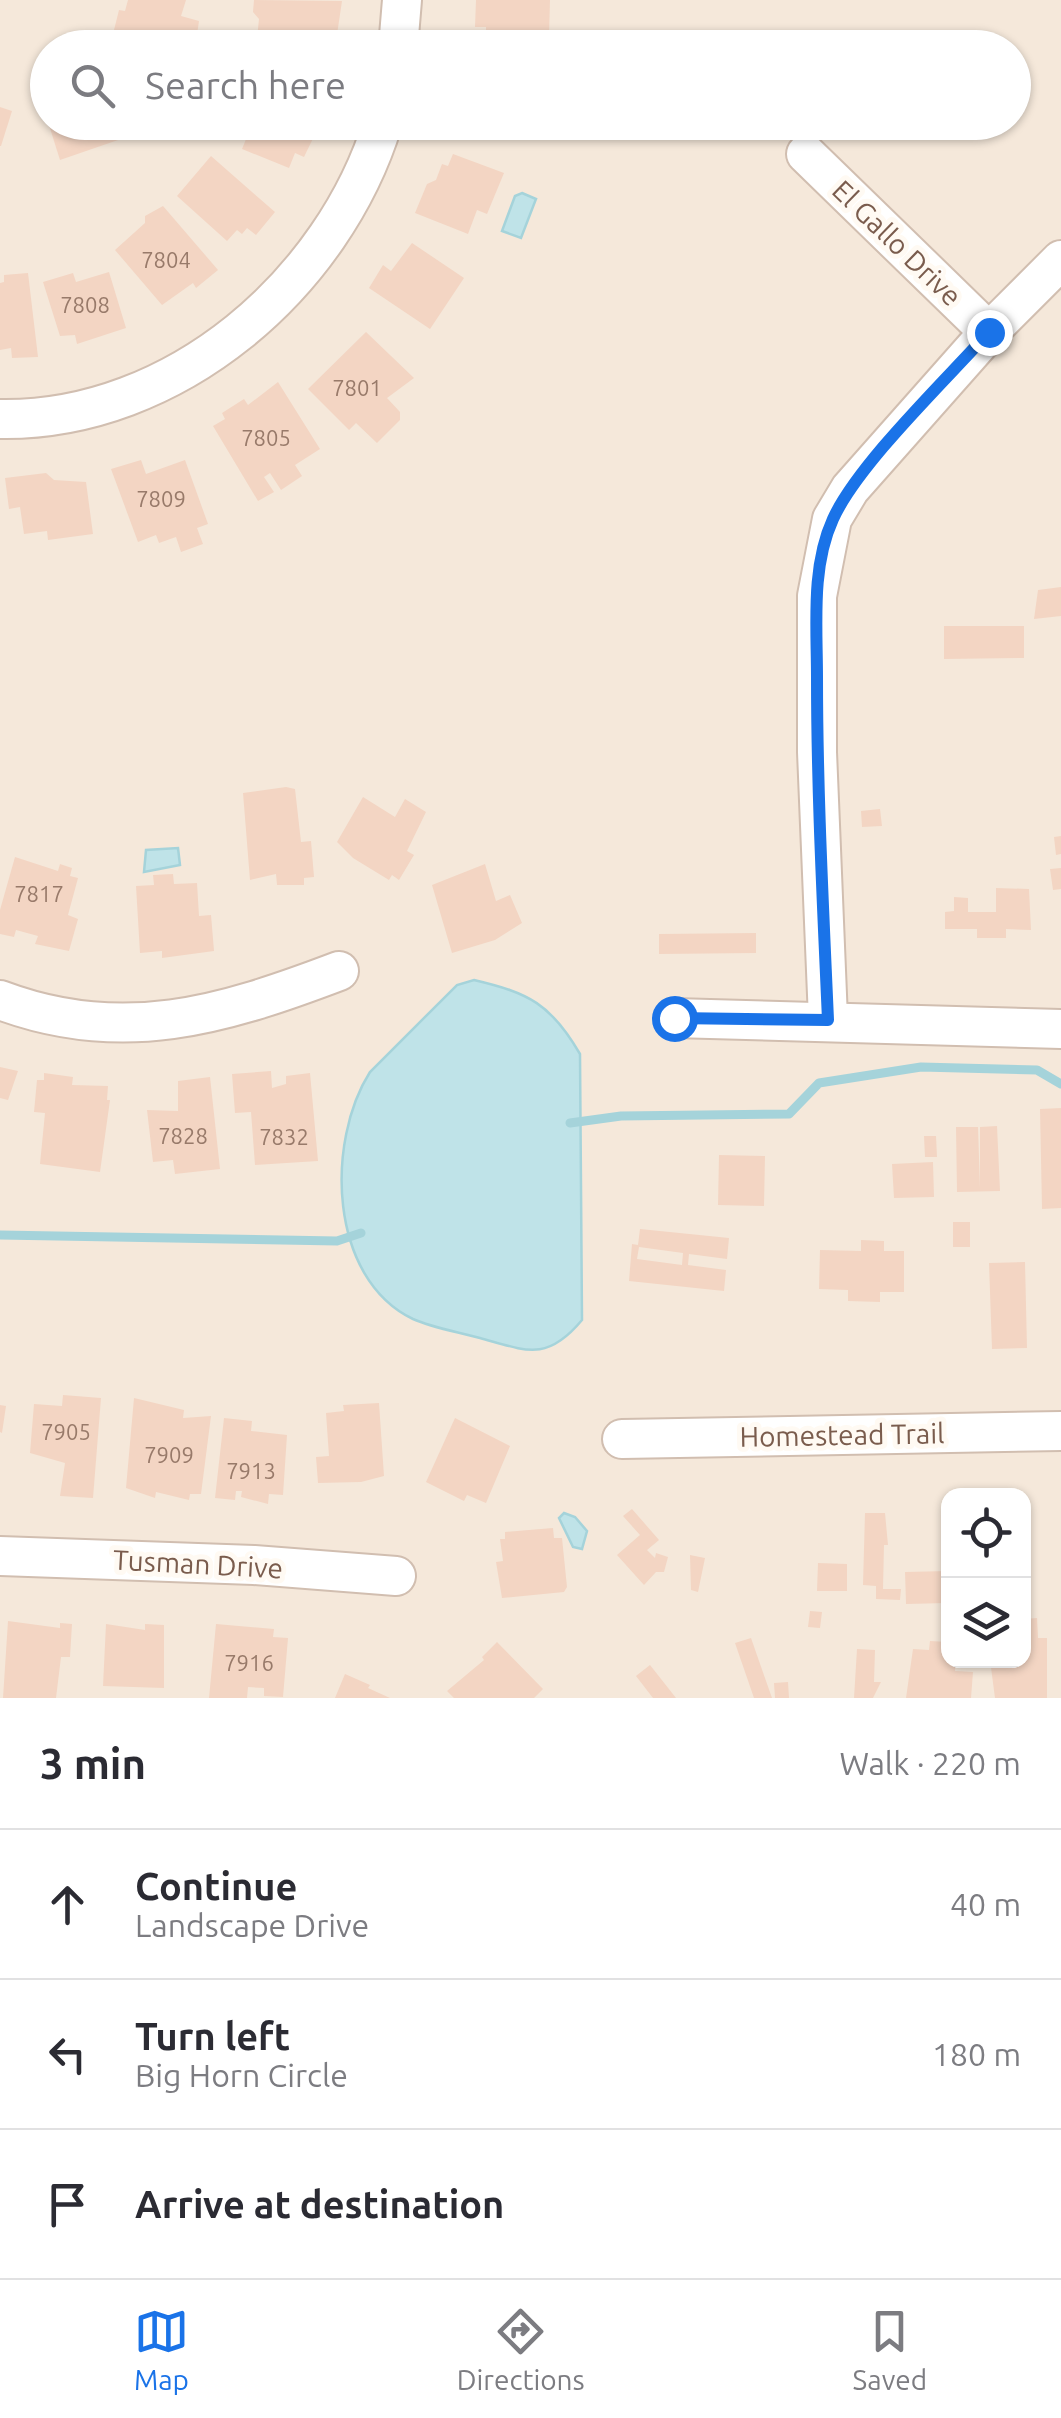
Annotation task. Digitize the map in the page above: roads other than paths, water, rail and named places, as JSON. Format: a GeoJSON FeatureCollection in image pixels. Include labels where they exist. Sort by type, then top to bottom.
{"type":"FeatureCollection","features":[{"type":"Feature","properties":{"kind":"street"},"geometry":{"type":"LineString","coordinates":[[400,30],[402,0]]}},
{"type":"Feature","properties":{"kind":"street"},"geometry":{"type":"LineString","coordinates":[[0,418],[96,404],[140,388],[237,335],[310,264],[342,218],[365,174],[376,140]]}},
{"type":"Feature","properties":{"kind":"street","name":"El Gallo Drive"},"geometry":{"type":"LineString","coordinates":[[806,154],[989,332]]}},
{"type":"Feature","properties":{"kind":"street"},"geometry":{"type":"LineString","coordinates":[[828,1020],[817,752],[817,596],[822,555],[832,520],[850,489],[989,332],[1061,260]]}},
{"type":"Feature","properties":{"kind":"street"},"geometry":{"type":"LineString","coordinates":[[0,1000],[81,1019],[162,1023],[244,1007],[338,971]]}},
{"type":"Feature","properties":{"kind":"street"},"geometry":{"type":"LineString","coordinates":[[674,1018],[1061,1028]]}},
{"type":"Feature","properties":{"kind":"street","name":"Homestead Trail"},"geometry":{"type":"LineString","coordinates":[[622,1439],[1061,1431]]}},
{"type":"Feature","properties":{"kind":"street","name":"Tusman Drive"},"geometry":{"type":"LineString","coordinates":[[0,1556],[254,1565],[396,1576]]}},
{"type":"Feature","properties":{"kind":"water"},"geometry":{"type":"Polygon","coordinates":[[[522,193],[536,199],[521,238],[502,231],[515,196],[522,193]]]}},
{"type":"Feature","properties":{"kind":"water"},"geometry":{"type":"Polygon","coordinates":[[[178,848],[180,865],[144,872],[146,850],[178,848]]]}},
{"type":"Feature","properties":{"kind":"water"},"geometry":{"type":"Polygon","coordinates":[[[474,980],[537,1003],[559,1023],[580,1054],[582,1320],[547,1348],[511,1347],[413,1319],[385,1299],[364,1273],[350,1241],[343,1206],[346,1134],[370,1072],[457,985],[474,980]]]}},
{"type":"Feature","properties":{"kind":"water"},"geometry":{"type":"Polygon","coordinates":[[[564,1513],[575,1517],[587,1531],[582,1549],[573,1547],[559,1518],[564,1513]]]}},
{"type":"Feature","properties":{"kind":"waterway"},"geometry":{"type":"LineString","coordinates":[[570,1123],[621,1116],[789,1114],[819,1083],[921,1067],[1037,1070],[1061,1084]]}},
{"type":"Feature","properties":{"kind":"waterway"},"geometry":{"type":"LineString","coordinates":[[0,1235],[337,1241],[361,1233]]}}]}
